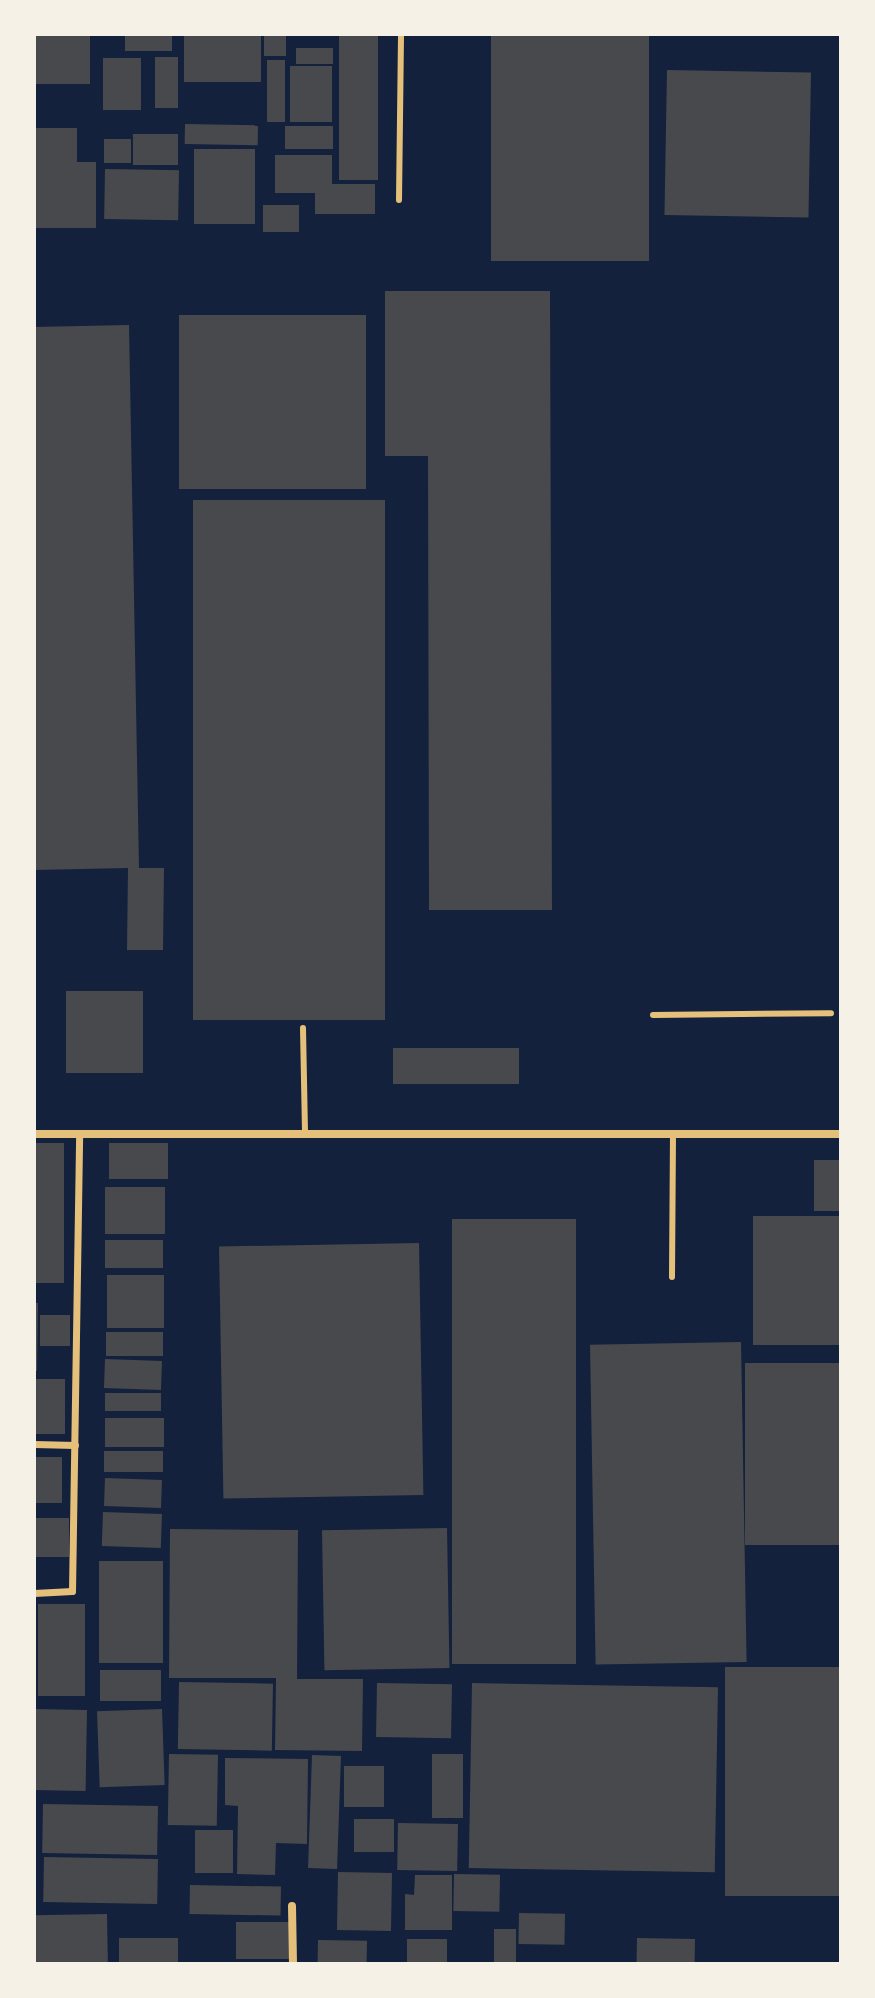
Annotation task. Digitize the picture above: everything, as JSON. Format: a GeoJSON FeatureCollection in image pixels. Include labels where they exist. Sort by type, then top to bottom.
{"type":"FeatureCollection","features":[{"type":"Feature","properties":{"kind":"street"},"geometry":{"type":"LineString","coordinates":[[34,1134],[841,1134]]}},
{"type":"Feature","properties":{"kind":"street"},"geometry":{"type":"LineString","coordinates":[[34,1593],[72,1591],[79,1134]]}},
{"type":"Feature","properties":{"kind":"street"},"geometry":{"type":"LineString","coordinates":[[34,1444],[75,1445]]}},
{"type":"Feature","properties":{"kind":"street"},"geometry":{"type":"LineString","coordinates":[[292,1906],[293,1964]]}},
{"type":"Feature","properties":{"kind":"lane"},"geometry":{"type":"LineString","coordinates":[[399,200],[401,34]]}},
{"type":"Feature","properties":{"kind":"lane"},"geometry":{"type":"LineString","coordinates":[[653,1015],[831,1013]]}},
{"type":"Feature","properties":{"kind":"lane"},"geometry":{"type":"LineString","coordinates":[[303,1028],[305,1134]]}},
{"type":"Feature","properties":{"kind":"lane"},"geometry":{"type":"LineString","coordinates":[[672,1277],[673,1134]]}},
{"type":"Feature","properties":{"kind":"building"},"geometry":{"type":"Polygon","coordinates":[[[34,34],[90,34],[90,84],[34,84],[34,34]]]}},
{"type":"Feature","properties":{"kind":"building"},"geometry":{"type":"Polygon","coordinates":[[[125,34],[172,34],[172,51],[125,51],[125,34]]]}},
{"type":"Feature","properties":{"kind":"building"},"geometry":{"type":"Polygon","coordinates":[[[184,34],[261,34],[261,82],[184,82],[184,34]]]}},
{"type":"Feature","properties":{"kind":"building"},"geometry":{"type":"Polygon","coordinates":[[[264,34],[286,34],[286,56],[264,56],[264,34]]]}},
{"type":"Feature","properties":{"kind":"building"},"geometry":{"type":"Polygon","coordinates":[[[339,34],[378,34],[378,180],[339,180],[339,34]]]}},
{"type":"Feature","properties":{"kind":"building"},"geometry":{"type":"Polygon","coordinates":[[[491,34],[649,34],[649,261],[491,261],[491,34]]]}},
{"type":"Feature","properties":{"kind":"building"},"geometry":{"type":"Polygon","coordinates":[[[296,48],[333,48],[333,64],[296,64],[296,48]]]}},
{"type":"Feature","properties":{"kind":"building"},"geometry":{"type":"Polygon","coordinates":[[[155,57],[178,57],[178,108],[155,108],[155,57]]]}},
{"type":"Feature","properties":{"kind":"building"},"geometry":{"type":"Polygon","coordinates":[[[103,58],[141,58],[141,110],[103,110],[103,58]]]}},
{"type":"Feature","properties":{"kind":"building"},"geometry":{"type":"Polygon","coordinates":[[[267,60],[285,60],[285,122],[267,122],[267,60]]]}},
{"type":"Feature","properties":{"kind":"building"},"geometry":{"type":"Polygon","coordinates":[[[290,66],[332,66],[332,122],[290,122],[290,66]]]}},
{"type":"Feature","properties":{"kind":"building"},"geometry":{"type":"Polygon","coordinates":[[[667,70],[811,73],[808,217],[664,215],[667,70]]]}},
{"type":"Feature","properties":{"kind":"building"},"geometry":{"type":"Polygon","coordinates":[[[185,124],[258,125],[258,145],[185,144],[185,124]]]}},
{"type":"Feature","properties":{"kind":"building"},"geometry":{"type":"Polygon","coordinates":[[[285,126],[333,126],[333,149],[285,149],[285,126]]]}},
{"type":"Feature","properties":{"kind":"building"},"geometry":{"type":"Polygon","coordinates":[[[34,128],[77,128],[77,162],[96,162],[96,228],[34,228],[34,128]]]}},
{"type":"Feature","properties":{"kind":"building"},"geometry":{"type":"Polygon","coordinates":[[[133,134],[178,134],[178,165],[133,165],[133,134]]]}},
{"type":"Feature","properties":{"kind":"building"},"geometry":{"type":"Polygon","coordinates":[[[104,139],[131,139],[131,163],[104,163],[104,139]]]}},
{"type":"Feature","properties":{"kind":"building"},"geometry":{"type":"Polygon","coordinates":[[[194,149],[255,149],[255,224],[194,224],[194,149]]]}},
{"type":"Feature","properties":{"kind":"building"},"geometry":{"type":"Polygon","coordinates":[[[275,155],[332,155],[332,184],[375,184],[375,214],[315,214],[315,193],[275,193],[275,155]]]}},
{"type":"Feature","properties":{"kind":"building"},"geometry":{"type":"Polygon","coordinates":[[[105,169],[179,170],[178,220],[104,219],[105,169]]]}},
{"type":"Feature","properties":{"kind":"building"},"geometry":{"type":"Polygon","coordinates":[[[263,205],[299,205],[299,232],[263,232],[263,205]]]}},
{"type":"Feature","properties":{"kind":"building"},"geometry":{"type":"Polygon","coordinates":[[[385,291],[550,291],[552,910],[429,910],[428,456],[385,456],[385,291]]]}},
{"type":"Feature","properties":{"kind":"building"},"geometry":{"type":"Polygon","coordinates":[[[179,315],[366,315],[366,489],[179,489],[179,315]]]}},
{"type":"Feature","properties":{"kind":"building"},"geometry":{"type":"Polygon","coordinates":[[[129,325],[139,868],[164,868],[163,950],[127,950],[128,868],[34,870],[34,327],[129,325]]]}},
{"type":"Feature","properties":{"kind":"building"},"geometry":{"type":"Polygon","coordinates":[[[193,500],[385,500],[385,1020],[193,1020],[193,500]]]}},
{"type":"Feature","properties":{"kind":"building"},"geometry":{"type":"Polygon","coordinates":[[[66,991],[143,991],[143,1073],[66,1073],[66,991]]]}},
{"type":"Feature","properties":{"kind":"building"},"geometry":{"type":"Polygon","coordinates":[[[393,1048],[519,1048],[519,1084],[393,1084],[393,1048]]]}},
{"type":"Feature","properties":{"kind":"building"},"geometry":{"type":"Polygon","coordinates":[[[34,1143],[64,1143],[64,1283],[34,1283],[34,1143]]]}},
{"type":"Feature","properties":{"kind":"building"},"geometry":{"type":"Polygon","coordinates":[[[109,1143],[168,1143],[168,1179],[109,1179],[109,1143]]]}},
{"type":"Feature","properties":{"kind":"building"},"geometry":{"type":"Polygon","coordinates":[[[814,1160],[841,1160],[841,1211],[814,1211],[814,1160]]]}},
{"type":"Feature","properties":{"kind":"building"},"geometry":{"type":"Polygon","coordinates":[[[105,1187],[165,1187],[165,1234],[105,1234],[105,1187]]]}},
{"type":"Feature","properties":{"kind":"building"},"geometry":{"type":"Polygon","coordinates":[[[753,1216],[841,1216],[841,1345],[753,1345],[753,1216]]]}},
{"type":"Feature","properties":{"kind":"building"},"geometry":{"type":"Polygon","coordinates":[[[452,1219],[576,1219],[576,1664],[452,1664],[452,1219]]]}},
{"type":"Feature","properties":{"kind":"building"},"geometry":{"type":"Polygon","coordinates":[[[105,1240],[163,1240],[163,1268],[105,1268],[105,1240]]]}},
{"type":"Feature","properties":{"kind":"building"},"geometry":{"type":"Polygon","coordinates":[[[419,1243],[423,1495],[223,1498],[219,1246],[419,1243]]]}},
{"type":"Feature","properties":{"kind":"building"},"geometry":{"type":"Polygon","coordinates":[[[107,1275],[164,1275],[164,1328],[107,1328],[107,1275]]]}},
{"type":"Feature","properties":{"kind":"building"},"geometry":{"type":"Polygon","coordinates":[[[34,1303],[38,1303],[37,1371],[34,1371],[34,1303]]]}},
{"type":"Feature","properties":{"kind":"building"},"geometry":{"type":"Polygon","coordinates":[[[40,1315],[70,1315],[70,1346],[40,1346],[40,1315]]]}},
{"type":"Feature","properties":{"kind":"building"},"geometry":{"type":"Polygon","coordinates":[[[106,1332],[163,1332],[163,1356],[106,1356],[106,1332]]]}},
{"type":"Feature","properties":{"kind":"building"},"geometry":{"type":"Polygon","coordinates":[[[741,1342],[747,1662],[596,1665],[590,1345],[741,1342]]]}},
{"type":"Feature","properties":{"kind":"building"},"geometry":{"type":"Polygon","coordinates":[[[105,1359],[162,1361],[161,1390],[104,1388],[105,1359]]]}},
{"type":"Feature","properties":{"kind":"building"},"geometry":{"type":"Polygon","coordinates":[[[745,1363],[841,1363],[841,1545],[745,1545],[745,1363]]]}},
{"type":"Feature","properties":{"kind":"building"},"geometry":{"type":"Polygon","coordinates":[[[34,1379],[65,1379],[65,1434],[34,1434],[34,1379]]]}},
{"type":"Feature","properties":{"kind":"building"},"geometry":{"type":"Polygon","coordinates":[[[105,1393],[161,1393],[161,1411],[105,1411],[105,1393]]]}},
{"type":"Feature","properties":{"kind":"building"},"geometry":{"type":"Polygon","coordinates":[[[105,1418],[164,1418],[164,1447],[105,1447],[105,1418]]]}},
{"type":"Feature","properties":{"kind":"building"},"geometry":{"type":"Polygon","coordinates":[[[104,1451],[163,1451],[163,1472],[104,1472],[104,1451]]]}},
{"type":"Feature","properties":{"kind":"building"},"geometry":{"type":"Polygon","coordinates":[[[34,1457],[62,1457],[62,1503],[34,1503],[34,1457]]]}},
{"type":"Feature","properties":{"kind":"building"},"geometry":{"type":"Polygon","coordinates":[[[105,1478],[162,1480],[161,1508],[104,1506],[105,1478]]]}},
{"type":"Feature","properties":{"kind":"building"},"geometry":{"type":"Polygon","coordinates":[[[103,1512],[162,1514],[161,1548],[102,1546],[103,1512]]]}},
{"type":"Feature","properties":{"kind":"building"},"geometry":{"type":"Polygon","coordinates":[[[34,1518],[69,1518],[69,1557],[34,1557],[34,1518]]]}},
{"type":"Feature","properties":{"kind":"building"},"geometry":{"type":"Polygon","coordinates":[[[447,1528],[449,1668],[324,1670],[322,1530],[447,1528]]]}},
{"type":"Feature","properties":{"kind":"building"},"geometry":{"type":"Polygon","coordinates":[[[170,1529],[298,1530],[297,1679],[363,1679],[362,1751],[275,1750],[276,1678],[169,1678],[170,1529]]]}},
{"type":"Feature","properties":{"kind":"building"},"geometry":{"type":"Polygon","coordinates":[[[99,1561],[163,1561],[163,1663],[99,1663],[99,1561]]]}},
{"type":"Feature","properties":{"kind":"building"},"geometry":{"type":"Polygon","coordinates":[[[38,1604],[85,1604],[85,1696],[38,1696],[38,1604]]]}},
{"type":"Feature","properties":{"kind":"building"},"geometry":{"type":"Polygon","coordinates":[[[725,1667],[841,1667],[841,1896],[725,1896],[725,1667]]]}},
{"type":"Feature","properties":{"kind":"building"},"geometry":{"type":"Polygon","coordinates":[[[100,1670],[161,1670],[161,1701],[100,1701],[100,1670]]]}},
{"type":"Feature","properties":{"kind":"building"},"geometry":{"type":"Polygon","coordinates":[[[179,1682],[273,1684],[272,1751],[178,1749],[179,1682]]]}},
{"type":"Feature","properties":{"kind":"building"},"geometry":{"type":"Polygon","coordinates":[[[377,1683],[452,1684],[451,1738],[376,1737],[377,1683]]]}},
{"type":"Feature","properties":{"kind":"building"},"geometry":{"type":"Polygon","coordinates":[[[472,1683],[718,1687],[715,1872],[469,1868],[472,1683]]]}},
{"type":"Feature","properties":{"kind":"building"},"geometry":{"type":"Polygon","coordinates":[[[34,1709],[87,1710],[86,1791],[34,1790],[34,1709]]]}},
{"type":"Feature","properties":{"kind":"building"},"geometry":{"type":"Polygon","coordinates":[[[162,1709],[165,1785],[100,1787],[97,1711],[162,1709]]]}},
{"type":"Feature","properties":{"kind":"building"},"geometry":{"type":"Polygon","coordinates":[[[169,1754],[218,1755],[217,1826],[168,1825],[169,1754]]]}},
{"type":"Feature","properties":{"kind":"building"},"geometry":{"type":"Polygon","coordinates":[[[432,1754],[463,1754],[463,1818],[432,1818],[432,1754]]]}},
{"type":"Feature","properties":{"kind":"building"},"geometry":{"type":"Polygon","coordinates":[[[312,1755],[341,1756],[337,1869],[308,1868],[312,1755]]]}},
{"type":"Feature","properties":{"kind":"building"},"geometry":{"type":"Polygon","coordinates":[[[225,1758],[308,1759],[307,1844],[276,1843],[275,1875],[237,1874],[238,1806],[225,1805],[225,1758]]]}},
{"type":"Feature","properties":{"kind":"building"},"geometry":{"type":"Polygon","coordinates":[[[344,1766],[384,1766],[384,1807],[344,1807],[344,1766]]]}},
{"type":"Feature","properties":{"kind":"building"},"geometry":{"type":"Polygon","coordinates":[[[43,1804],[158,1806],[157,1855],[42,1853],[43,1804]]]}},
{"type":"Feature","properties":{"kind":"building"},"geometry":{"type":"Polygon","coordinates":[[[354,1819],[394,1819],[394,1852],[354,1852],[354,1819]]]}},
{"type":"Feature","properties":{"kind":"building"},"geometry":{"type":"Polygon","coordinates":[[[398,1823],[458,1824],[457,1871],[397,1870],[398,1823]]]}},
{"type":"Feature","properties":{"kind":"building"},"geometry":{"type":"Polygon","coordinates":[[[195,1830],[233,1830],[233,1873],[195,1873],[195,1830]]]}},
{"type":"Feature","properties":{"kind":"building"},"geometry":{"type":"Polygon","coordinates":[[[44,1857],[158,1859],[157,1904],[43,1902],[44,1857]]]}},
{"type":"Feature","properties":{"kind":"building"},"geometry":{"type":"Polygon","coordinates":[[[338,1872],[392,1873],[391,1931],[337,1930],[338,1872]]]}},
{"type":"Feature","properties":{"kind":"building"},"geometry":{"type":"Polygon","coordinates":[[[454,1874],[500,1875],[499,1912],[453,1911],[454,1874]]]}},
{"type":"Feature","properties":{"kind":"building"},"geometry":{"type":"Polygon","coordinates":[[[415,1875],[452,1875],[452,1930],[405,1930],[405,1894],[414,1895],[415,1875]]]}},
{"type":"Feature","properties":{"kind":"building"},"geometry":{"type":"Polygon","coordinates":[[[190,1885],[281,1887],[280,1916],[189,1914],[190,1885]]]}},
{"type":"Feature","properties":{"kind":"building"},"geometry":{"type":"Polygon","coordinates":[[[519,1913],[565,1914],[564,1945],[518,1944],[519,1913]]]}},
{"type":"Feature","properties":{"kind":"building"},"geometry":{"type":"Polygon","coordinates":[[[107,1914],[108,1964],[35,1964],[34,1915],[107,1914]]]}},
{"type":"Feature","properties":{"kind":"building"},"geometry":{"type":"Polygon","coordinates":[[[236,1922],[291,1922],[291,1959],[236,1959],[236,1922]]]}},
{"type":"Feature","properties":{"kind":"building"},"geometry":{"type":"Polygon","coordinates":[[[494,1929],[516,1929],[516,1964],[494,1964],[494,1929]]]}},
{"type":"Feature","properties":{"kind":"building"},"geometry":{"type":"Polygon","coordinates":[[[119,1938],[178,1938],[178,1964],[119,1964],[119,1938]]]}},
{"type":"Feature","properties":{"kind":"building"},"geometry":{"type":"Polygon","coordinates":[[[637,1938],[695,1939],[695,1964],[637,1964],[637,1938]]]}},
{"type":"Feature","properties":{"kind":"building"},"geometry":{"type":"Polygon","coordinates":[[[407,1939],[447,1939],[447,1964],[407,1964],[407,1939]]]}},
{"type":"Feature","properties":{"kind":"building"},"geometry":{"type":"Polygon","coordinates":[[[318,1940],[367,1941],[367,1964],[318,1964],[318,1940]]]}}]}
